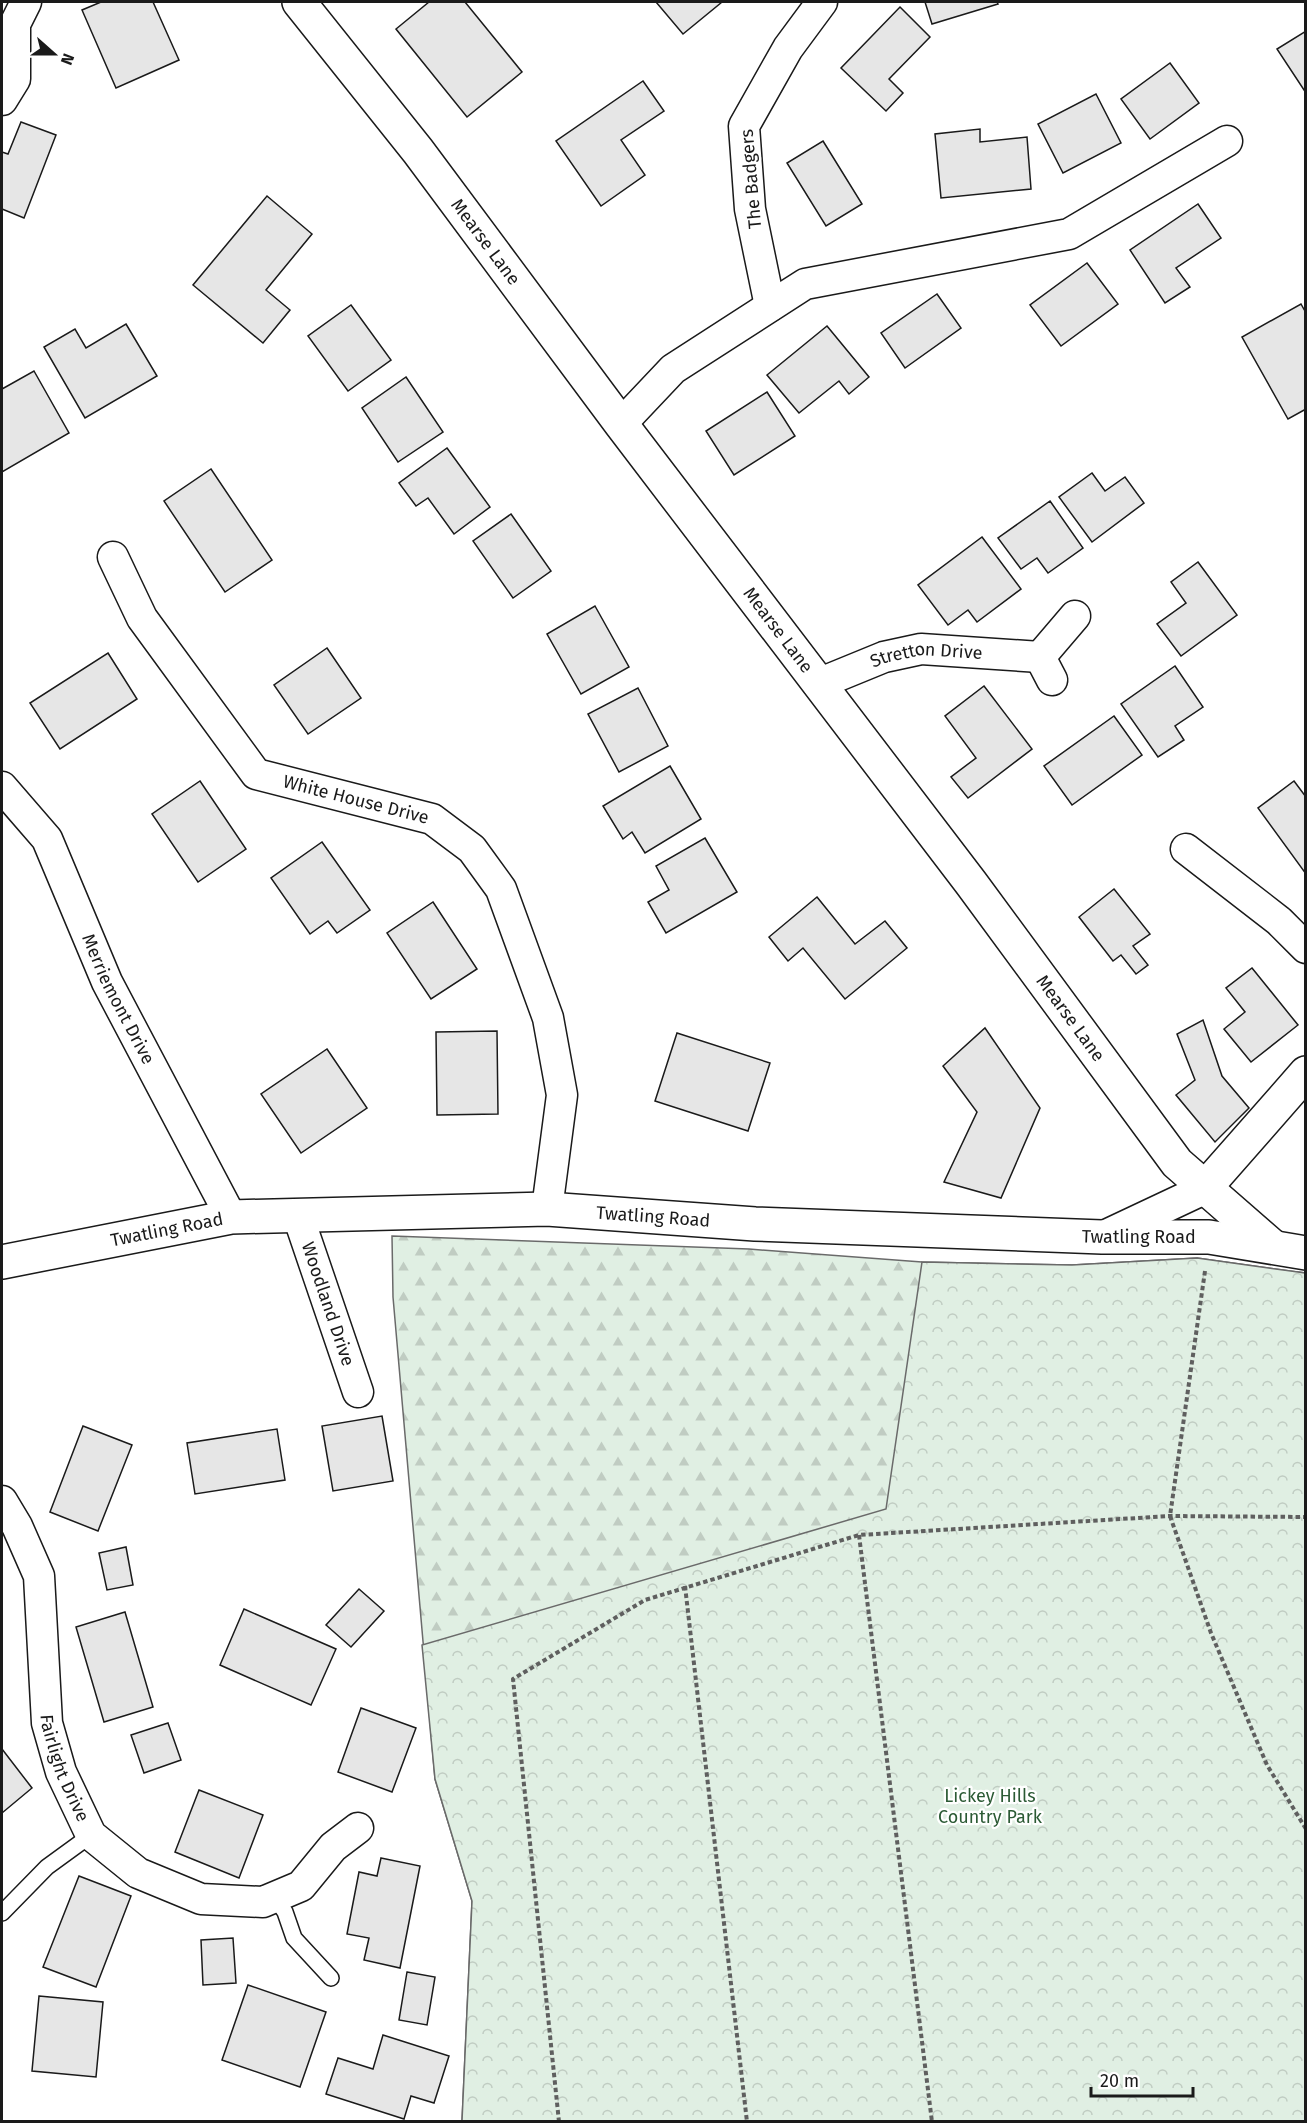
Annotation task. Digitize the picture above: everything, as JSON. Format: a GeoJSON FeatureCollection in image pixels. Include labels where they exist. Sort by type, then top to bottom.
{"type":"FeatureCollection","features":[{"type":"Feature","properties":{"kind":"street"},"geometry":{"type":"LineString","coordinates":[[2,99],[15,79],[15,24],[26,2]]}},
{"type":"Feature","properties":{"kind":"street","name":"Mearse Lane"},"geometry":{"type":"LineString","coordinates":[[299,2],[418,151],[621,424],[971,883],[1176,1163],[1271,1245]]}},
{"type":"Feature","properties":{"kind":"street","name":"The Badgers"},"geometry":{"type":"LineString","coordinates":[[770,306],[750,209],[744,126],[788,48],[822,2]]}},
{"type":"Feature","properties":{"kind":"street"},"geometry":{"type":"LineString","coordinates":[[621,424],[673,369],[805,284],[1069,234],[1227,141]]}},
{"type":"Feature","properties":{"kind":"street","name":"White House Drive"},"geometry":{"type":"LineString","coordinates":[[113,557],[142,618],[256,774],[432,819],[472,849],[501,889],[548,1018],[562,1095],[547,1209]]}},
{"type":"Feature","properties":{"kind":"street","name":"Stretton Drive"},"geometry":{"type":"LineString","coordinates":[[818,684],[884,657],[921,650],[1046,669],[1075,616]]}},
{"type":"Feature","properties":{"kind":"street","name":"Merriemont Drive"},"geometry":{"type":"LineString","coordinates":[[2,787],[47,839],[106,982],[231,1217]]}},
{"type":"Feature","properties":{"kind":"street"},"geometry":{"type":"LineString","coordinates":[[1186,849],[1279,921],[1305,948]]}},
{"type":"Feature","properties":{"kind":"street"},"geometry":{"type":"LineString","coordinates":[[1102,1237],[1204,1189],[1305,1073]]}},
{"type":"Feature","properties":{"kind":"street","name":"Twatling Road"},"geometry":{"type":"LineString","coordinates":[[2,1262],[231,1217],[547,1209],[754,1224],[1102,1237],[1209,1238],[1271,1245],[1305,1252]]}},
{"type":"Feature","properties":{"kind":"street","name":"Woodland Drive"},"geometry":{"type":"LineString","coordinates":[[298,1216],[358,1392]]}},
{"type":"Feature","properties":{"kind":"street","name":"Fairlight Drive"},"geometry":{"type":"LineString","coordinates":[[2,1501],[17,1526],[39,1576],[47,1723],[61,1772],[91,1835],[138,1873],[201,1899],[263,1902],[301,1886],[333,1847],[358,1828]]}},
{"type":"Feature","properties":{"kind":"lane"},"geometry":{"type":"LineString","coordinates":[[2,1912],[47,1867],[91,1835]]}},
{"type":"Feature","properties":{"kind":"lane"},"geometry":{"type":"LineString","coordinates":[[275,1897],[285,1912],[294,1938],[332,1978]]}},
{"type":"Feature","properties":{"kind":"path"},"geometry":{"type":"LineString","coordinates":[[1209,1238],[1170,1516],[1211,1633],[1267,1765],[1305,1829]]}},
{"type":"Feature","properties":{"kind":"path"},"geometry":{"type":"LineString","coordinates":[[559,2121],[513,1679],[645,1600],[859,1535],[1170,1516],[1305,1516]]}},
{"type":"Feature","properties":{"kind":"path"},"geometry":{"type":"LineString","coordinates":[[859,1535],[932,2121]]}},
{"type":"Feature","properties":{"kind":"path"},"geometry":{"type":"LineString","coordinates":[[685,1586],[747,2121]]}},
{"type":"Feature","properties":{"kind":"green space","name":"Lickey Hills Country Park"},"geometry":{"type":"Polygon","coordinates":[[[392,1236],[749,1249],[922,1262],[1072,1265],[1197,1258],[1305,1273],[1305,2121],[462,2121],[472,1901],[435,1779],[393,1297],[392,1236]]]}},
{"type":"Feature","properties":{"kind":"green space","name":"Lickey Hills Country Park"},"geometry":{"type":"Polygon","coordinates":[[[1197,1258],[1305,1273],[1305,2121],[462,2121],[472,1901],[435,1779],[422,1645],[886,1509],[922,1262],[1072,1265],[1197,1258]]]}},
{"type":"Feature","properties":{"kind":"building"},"geometry":{"type":"Polygon","coordinates":[[[101,2],[153,2],[179,60],[116,88],[82,10],[101,2]]]}},
{"type":"Feature","properties":{"kind":"building"},"geometry":{"type":"Polygon","coordinates":[[[429,2],[465,2],[522,72],[467,117],[396,29],[429,2]]]}},
{"type":"Feature","properties":{"kind":"building"},"geometry":{"type":"Polygon","coordinates":[[[656,2],[722,2],[683,34],[656,2]]]}},
{"type":"Feature","properties":{"kind":"building"},"geometry":{"type":"Polygon","coordinates":[[[925,2],[997,2],[998,4],[932,24],[925,2]]]}},
{"type":"Feature","properties":{"kind":"building"},"geometry":{"type":"Polygon","coordinates":[[[900,7],[930,37],[889,79],[903,93],[886,111],[841,68],[900,7]]]}},
{"type":"Feature","properties":{"kind":"building"},"geometry":{"type":"Polygon","coordinates":[[[1306,31],[1306,93],[1277,49],[1306,31]]]}},
{"type":"Feature","properties":{"kind":"building"},"geometry":{"type":"Polygon","coordinates":[[[1170,63],[1199,103],[1150,139],[1121,99],[1170,63]]]}},
{"type":"Feature","properties":{"kind":"building"},"geometry":{"type":"Polygon","coordinates":[[[643,81],[664,111],[621,140],[645,175],[601,206],[556,141],[643,81]]]}},
{"type":"Feature","properties":{"kind":"building"},"geometry":{"type":"Polygon","coordinates":[[[1096,94],[1121,143],[1063,173],[1038,124],[1096,94]]]}},
{"type":"Feature","properties":{"kind":"building"},"geometry":{"type":"Polygon","coordinates":[[[21,122],[56,135],[24,218],[2,209],[2,152],[8,154],[21,122]]]}},
{"type":"Feature","properties":{"kind":"building"},"geometry":{"type":"Polygon","coordinates":[[[980,129],[980,142],[1027,137],[1031,189],[941,198],[935,134],[980,129]]]}},
{"type":"Feature","properties":{"kind":"building"},"geometry":{"type":"Polygon","coordinates":[[[823,141],[862,204],[826,226],[787,163],[823,141]]]}},
{"type":"Feature","properties":{"kind":"building"},"geometry":{"type":"Polygon","coordinates":[[[267,196],[312,234],[266,290],[290,310],[263,343],[193,285],[267,196]]]}},
{"type":"Feature","properties":{"kind":"building"},"geometry":{"type":"Polygon","coordinates":[[[1198,204],[1221,238],[1176,268],[1190,287],[1165,303],[1130,250],[1198,204]]]}},
{"type":"Feature","properties":{"kind":"building"},"geometry":{"type":"Polygon","coordinates":[[[1087,263],[1118,304],[1061,346],[1030,305],[1087,263]]]}},
{"type":"Feature","properties":{"kind":"building"},"geometry":{"type":"Polygon","coordinates":[[[937,294],[961,328],[905,368],[881,333],[937,294]]]}},
{"type":"Feature","properties":{"kind":"building"},"geometry":{"type":"Polygon","coordinates":[[[1301,304],[1306,313],[1306,409],[1288,419],[1242,337],[1301,304]]]}},
{"type":"Feature","properties":{"kind":"building"},"geometry":{"type":"Polygon","coordinates":[[[351,305],[391,360],[348,391],[308,336],[351,305]]]}},
{"type":"Feature","properties":{"kind":"building"},"geometry":{"type":"Polygon","coordinates":[[[126,324],[157,376],[85,418],[44,347],[75,329],[86,348],[126,324]]]}},
{"type":"Feature","properties":{"kind":"building"},"geometry":{"type":"Polygon","coordinates":[[[827,326],[869,377],[849,394],[839,381],[799,413],[767,375],[827,326]]]}},
{"type":"Feature","properties":{"kind":"building"},"geometry":{"type":"Polygon","coordinates":[[[34,371],[69,433],[2,472],[2,389],[34,371]]]}},
{"type":"Feature","properties":{"kind":"building"},"geometry":{"type":"Polygon","coordinates":[[[406,377],[443,432],[398,462],[362,408],[406,377]]]}},
{"type":"Feature","properties":{"kind":"building"},"geometry":{"type":"Polygon","coordinates":[[[767,392],[795,436],[734,475],[706,431],[767,392]]]}},
{"type":"Feature","properties":{"kind":"building"},"geometry":{"type":"Polygon","coordinates":[[[447,448],[490,507],[454,534],[428,498],[416,506],[399,483],[447,448]]]}},
{"type":"Feature","properties":{"kind":"building"},"geometry":{"type":"Polygon","coordinates":[[[211,469],[272,560],[225,592],[164,501],[211,469]]]}},
{"type":"Feature","properties":{"kind":"building"},"geometry":{"type":"Polygon","coordinates":[[[1092,473],[1105,491],[1125,477],[1144,503],[1092,542],[1059,497],[1092,473]]]}},
{"type":"Feature","properties":{"kind":"building"},"geometry":{"type":"Polygon","coordinates":[[[1050,501],[1083,548],[1048,573],[1037,558],[1021,569],[998,538],[1050,501]]]}},
{"type":"Feature","properties":{"kind":"building"},"geometry":{"type":"Polygon","coordinates":[[[511,514],[551,571],[513,598],[473,541],[511,514]]]}},
{"type":"Feature","properties":{"kind":"building"},"geometry":{"type":"Polygon","coordinates":[[[982,537],[1021,589],[977,622],[968,610],[948,625],[918,585],[982,537]]]}},
{"type":"Feature","properties":{"kind":"building"},"geometry":{"type":"Polygon","coordinates":[[[1198,562],[1237,615],[1181,656],[1157,624],[1186,603],[1171,582],[1198,562]]]}},
{"type":"Feature","properties":{"kind":"building"},"geometry":{"type":"Polygon","coordinates":[[[595,606],[629,667],[581,694],[547,634],[595,606]]]}},
{"type":"Feature","properties":{"kind":"building"},"geometry":{"type":"Polygon","coordinates":[[[327,648],[361,698],[308,734],[274,685],[327,648]]]}},
{"type":"Feature","properties":{"kind":"building"},"geometry":{"type":"Polygon","coordinates":[[[108,653],[137,699],[60,749],[30,703],[108,653]]]}},
{"type":"Feature","properties":{"kind":"building"},"geometry":{"type":"Polygon","coordinates":[[[1175,666],[1203,707],[1175,726],[1184,740],[1158,757],[1121,704],[1175,666]]]}},
{"type":"Feature","properties":{"kind":"building"},"geometry":{"type":"Polygon","coordinates":[[[984,686],[1032,749],[968,798],[951,777],[976,758],[945,716],[984,686]]]}},
{"type":"Feature","properties":{"kind":"building"},"geometry":{"type":"Polygon","coordinates":[[[638,688],[668,746],[619,772],[588,714],[638,688]]]}},
{"type":"Feature","properties":{"kind":"building"},"geometry":{"type":"Polygon","coordinates":[[[1114,716],[1142,755],[1072,805],[1044,766],[1114,716]]]}},
{"type":"Feature","properties":{"kind":"building"},"geometry":{"type":"Polygon","coordinates":[[[670,766],[701,819],[645,853],[632,832],[623,839],[603,806],[670,766]]]}},
{"type":"Feature","properties":{"kind":"building"},"geometry":{"type":"Polygon","coordinates":[[[200,781],[246,849],[198,882],[152,814],[200,781]]]}},
{"type":"Feature","properties":{"kind":"building"},"geometry":{"type":"Polygon","coordinates":[[[1294,781],[1306,797],[1306,874],[1258,808],[1294,781]]]}},
{"type":"Feature","properties":{"kind":"building"},"geometry":{"type":"Polygon","coordinates":[[[705,838],[737,892],[666,933],[648,902],[669,890],[656,866],[705,838]]]}},
{"type":"Feature","properties":{"kind":"building"},"geometry":{"type":"Polygon","coordinates":[[[322,842],[370,910],[337,933],[328,921],[310,934],[271,878],[322,842]]]}},
{"type":"Feature","properties":{"kind":"building"},"geometry":{"type":"Polygon","coordinates":[[[1114,889],[1150,934],[1133,946],[1148,965],[1136,974],[1121,955],[1113,961],[1079,917],[1114,889]]]}},
{"type":"Feature","properties":{"kind":"building"},"geometry":{"type":"Polygon","coordinates":[[[817,897],[855,944],[885,921],[907,948],[845,999],[803,948],[788,961],[769,937],[817,897]]]}},
{"type":"Feature","properties":{"kind":"building"},"geometry":{"type":"Polygon","coordinates":[[[433,902],[477,969],[431,999],[387,933],[433,902]]]}},
{"type":"Feature","properties":{"kind":"building"},"geometry":{"type":"Polygon","coordinates":[[[1252,968],[1298,1025],[1251,1062],[1224,1029],[1245,1012],[1226,988],[1252,968]]]}},
{"type":"Feature","properties":{"kind":"building"},"geometry":{"type":"Polygon","coordinates":[[[1203,1020],[1222,1076],[1249,1108],[1215,1142],[1176,1095],[1195,1080],[1177,1034],[1203,1020]]]}},
{"type":"Feature","properties":{"kind":"building"},"geometry":{"type":"Polygon","coordinates":[[[985,1028],[1040,1108],[1001,1198],[944,1182],[977,1112],[943,1066],[985,1028]]]}},
{"type":"Feature","properties":{"kind":"building"},"geometry":{"type":"Polygon","coordinates":[[[497,1031],[498,1114],[437,1115],[436,1032],[497,1031]]]}},
{"type":"Feature","properties":{"kind":"building"},"geometry":{"type":"Polygon","coordinates":[[[677,1033],[770,1063],[748,1131],[655,1101],[677,1033]]]}},
{"type":"Feature","properties":{"kind":"building"},"geometry":{"type":"Polygon","coordinates":[[[327,1049],[367,1108],[301,1153],[261,1094],[327,1049]]]}},
{"type":"Feature","properties":{"kind":"building"},"geometry":{"type":"Polygon","coordinates":[[[382,1416],[393,1481],[333,1491],[322,1426],[382,1416]]]}},
{"type":"Feature","properties":{"kind":"building"},"geometry":{"type":"Polygon","coordinates":[[[83,1426],[132,1445],[98,1531],[50,1512],[83,1426]]]}},
{"type":"Feature","properties":{"kind":"building"},"geometry":{"type":"Polygon","coordinates":[[[277,1429],[285,1480],[195,1494],[187,1443],[277,1429]]]}},
{"type":"Feature","properties":{"kind":"building"},"geometry":{"type":"Polygon","coordinates":[[[126,1547],[133,1585],[107,1590],[99,1553],[126,1547]]]}},
{"type":"Feature","properties":{"kind":"building"},"geometry":{"type":"Polygon","coordinates":[[[359,1589],[384,1611],[351,1647],[326,1625],[359,1589]]]}},
{"type":"Feature","properties":{"kind":"building"},"geometry":{"type":"Polygon","coordinates":[[[244,1609],[336,1649],[311,1705],[220,1665],[244,1609]]]}},
{"type":"Feature","properties":{"kind":"building"},"geometry":{"type":"Polygon","coordinates":[[[125,1612],[153,1707],[104,1722],[76,1627],[125,1612]]]}},
{"type":"Feature","properties":{"kind":"building"},"geometry":{"type":"Polygon","coordinates":[[[361,1708],[416,1728],[392,1792],[338,1772],[361,1708]]]}},
{"type":"Feature","properties":{"kind":"building"},"geometry":{"type":"Polygon","coordinates":[[[168,1723],[181,1760],[144,1773],[131,1735],[168,1723]]]}},
{"type":"Feature","properties":{"kind":"building"},"geometry":{"type":"Polygon","coordinates":[[[2,1749],[32,1788],[2,1813],[2,1749]]]}},
{"type":"Feature","properties":{"kind":"building"},"geometry":{"type":"Polygon","coordinates":[[[199,1790],[263,1815],[239,1878],[175,1852],[199,1790]]]}},
{"type":"Feature","properties":{"kind":"building"},"geometry":{"type":"Polygon","coordinates":[[[381,1858],[420,1866],[400,1968],[364,1960],[369,1938],[347,1934],[359,1872],[377,1876],[381,1858]]]}},
{"type":"Feature","properties":{"kind":"building"},"geometry":{"type":"Polygon","coordinates":[[[79,1876],[131,1896],[96,1987],[43,1967],[79,1876]]]}},
{"type":"Feature","properties":{"kind":"building"},"geometry":{"type":"Polygon","coordinates":[[[233,1938],[236,1983],[203,1985],[201,1940],[233,1938]]]}},
{"type":"Feature","properties":{"kind":"building"},"geometry":{"type":"Polygon","coordinates":[[[407,1972],[435,1977],[427,2025],[399,2020],[407,1972]]]}},
{"type":"Feature","properties":{"kind":"building"},"geometry":{"type":"Polygon","coordinates":[[[248,1985],[326,2012],[300,2087],[222,2060],[248,1985]]]}},
{"type":"Feature","properties":{"kind":"building"},"geometry":{"type":"Polygon","coordinates":[[[39,1996],[103,2002],[96,2077],[32,2071],[39,1996]]]}},
{"type":"Feature","properties":{"kind":"building"},"geometry":{"type":"Polygon","coordinates":[[[383,2035],[449,2056],[434,2103],[411,2096],[404,2119],[326,2094],[338,2058],[373,2069],[383,2035]]]}}]}
